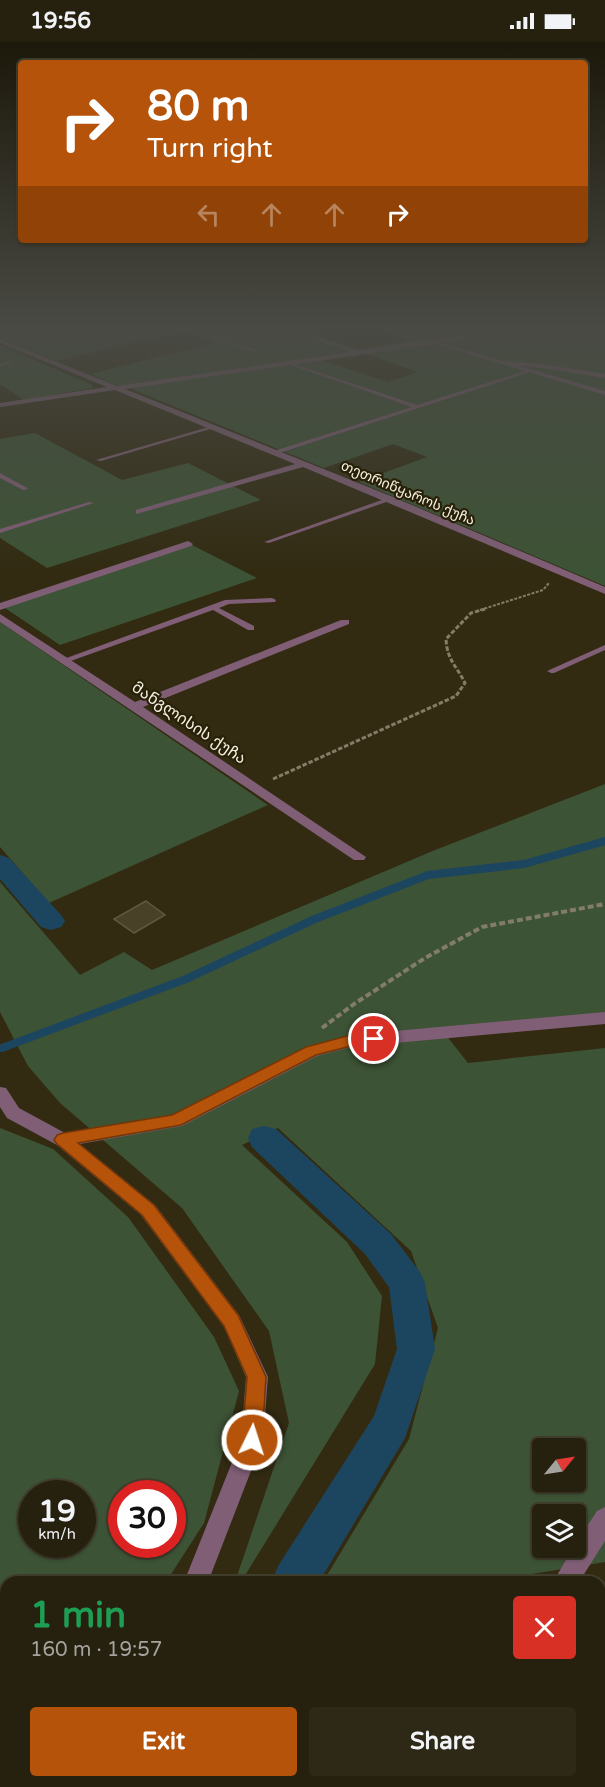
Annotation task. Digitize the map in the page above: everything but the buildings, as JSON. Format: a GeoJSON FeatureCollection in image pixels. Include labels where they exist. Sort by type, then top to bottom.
{"type":"FeatureCollection","features":[{"type":"Feature","properties":{"kind":"street","name":"თეთრიწყაროს ქუჩა"},"geometry":{"type":"LineString","coordinates":[[166,407],[602,588]]}},
{"type":"Feature","properties":{"kind":"street"},"geometry":{"type":"LineString","coordinates":[[139,512],[304,464]]}},
{"type":"Feature","properties":{"kind":"street"},"geometry":{"type":"LineString","coordinates":[[0,607],[188,544]]}},
{"type":"Feature","properties":{"kind":"street","name":"მანგლისის ქუჩა"},"geometry":{"type":"LineString","coordinates":[[0,617],[359,857]]}},
{"type":"Feature","properties":{"kind":"street"},"geometry":{"type":"LineString","coordinates":[[134,706],[345,622]]}},
{"type":"Feature","properties":{"kind":"street"},"geometry":{"type":"LineString","coordinates":[[63,1140],[176,1120],[312,1051],[351,1041],[605,1018]]}},
{"type":"Feature","properties":{"kind":"street"},"geometry":{"type":"LineString","coordinates":[[0,1093],[13,1113],[63,1140],[148,1210],[232,1321],[256,1377],[252,1440],[198,1576]]}},
{"type":"Feature","properties":{"kind":"street"},"geometry":{"type":"LineString","coordinates":[[569,1576],[605,1519]]}},
{"type":"Feature","properties":{"kind":"lane"},"geometry":{"type":"LineString","coordinates":[[276,452],[416,407]]}},
{"type":"Feature","properties":{"kind":"lane"},"geometry":{"type":"LineString","coordinates":[[99,460],[214,427]]}},
{"type":"Feature","properties":{"kind":"lane"},"geometry":{"type":"LineString","coordinates":[[0,475],[26,489]]}},
{"type":"Feature","properties":{"kind":"lane"},"geometry":{"type":"LineString","coordinates":[[267,542],[390,499]]}},
{"type":"Feature","properties":{"kind":"lane"},"geometry":{"type":"LineString","coordinates":[[0,531],[91,503]]}},
{"type":"Feature","properties":{"kind":"lane"},"geometry":{"type":"LineString","coordinates":[[65,660],[213,607],[244,600],[272,600]]}},
{"type":"Feature","properties":{"kind":"lane"},"geometry":{"type":"LineString","coordinates":[[213,607],[251,628]]}},
{"type":"Feature","properties":{"kind":"lane"},"geometry":{"type":"LineString","coordinates":[[551,670],[605,647]]}},
{"type":"Feature","properties":{"kind":"path"},"geometry":{"type":"LineString","coordinates":[[255,787],[456,696],[465,683],[457,667],[447,655],[446,639],[471,613],[543,590],[550,582],[549,567]]}},
{"type":"Feature","properties":{"kind":"path"},"geometry":{"type":"LineString","coordinates":[[319,1030],[354,1004],[425,958],[482,927],[605,904]]}},
{"type":"Feature","properties":{"kind":"green space"},"geometry":{"type":"Polygon","coordinates":[[[176,407],[605,407],[605,586],[359,482],[427,457],[393,444],[324,468],[176,407]]]}},
{"type":"Feature","properties":{"kind":"green space"},"geometry":{"type":"Polygon","coordinates":[[[35,433],[122,480],[188,463],[261,500],[47,568],[0,538],[0,439],[35,433]]]}},
{"type":"Feature","properties":{"kind":"green space"},"geometry":{"type":"Polygon","coordinates":[[[192,545],[257,578],[60,645],[2,606],[192,545]]]}},
{"type":"Feature","properties":{"kind":"green space"},"geometry":{"type":"Polygon","coordinates":[[[0,622],[268,805],[49,903],[0,847],[0,622]]]}},
{"type":"Feature","properties":{"kind":"green space"},"geometry":{"type":"Polygon","coordinates":[[[605,784],[605,1013],[445,1034],[468,1063],[605,1048],[605,1562],[520,1576],[327,1576],[409,1439],[438,1328],[411,1251],[278,1128],[242,1145],[347,1242],[382,1296],[375,1364],[245,1576],[237,1576],[289,1423],[269,1331],[182,1208],[60,1103],[28,1066],[0,1012],[0,882],[80,975],[124,952],[152,970],[435,850],[605,784]]]}},
{"type":"Feature","properties":{"kind":"green space"},"geometry":{"type":"Polygon","coordinates":[[[0,1128],[53,1149],[128,1217],[214,1337],[239,1391],[204,1523],[186,1551],[186,1480],[108,1480],[108,1558],[181,1558],[170,1576],[0,1576],[0,1128]]]}},
{"type":"Feature","properties":{"kind":"waterway"},"geometry":{"type":"LineString","coordinates":[[2,1048],[186,979],[315,919],[428,875],[524,864],[605,841]]}},
{"type":"Feature","properties":{"kind":"waterway"},"geometry":{"type":"LineString","coordinates":[[0,863],[51,921]]}},
{"type":"Feature","properties":{"kind":"waterway"},"geometry":{"type":"LineString","coordinates":[[264,1138],[378,1244],[407,1283],[416,1349],[391,1425],[298,1576]]}},
{"type":"Feature","properties":{"kind":"route"},"geometry":{"type":"LineString","coordinates":[[252,1440],[256,1377],[232,1321],[148,1210],[63,1140],[176,1120],[256,1077],[312,1051],[351,1041],[374,1039]]}}]}
